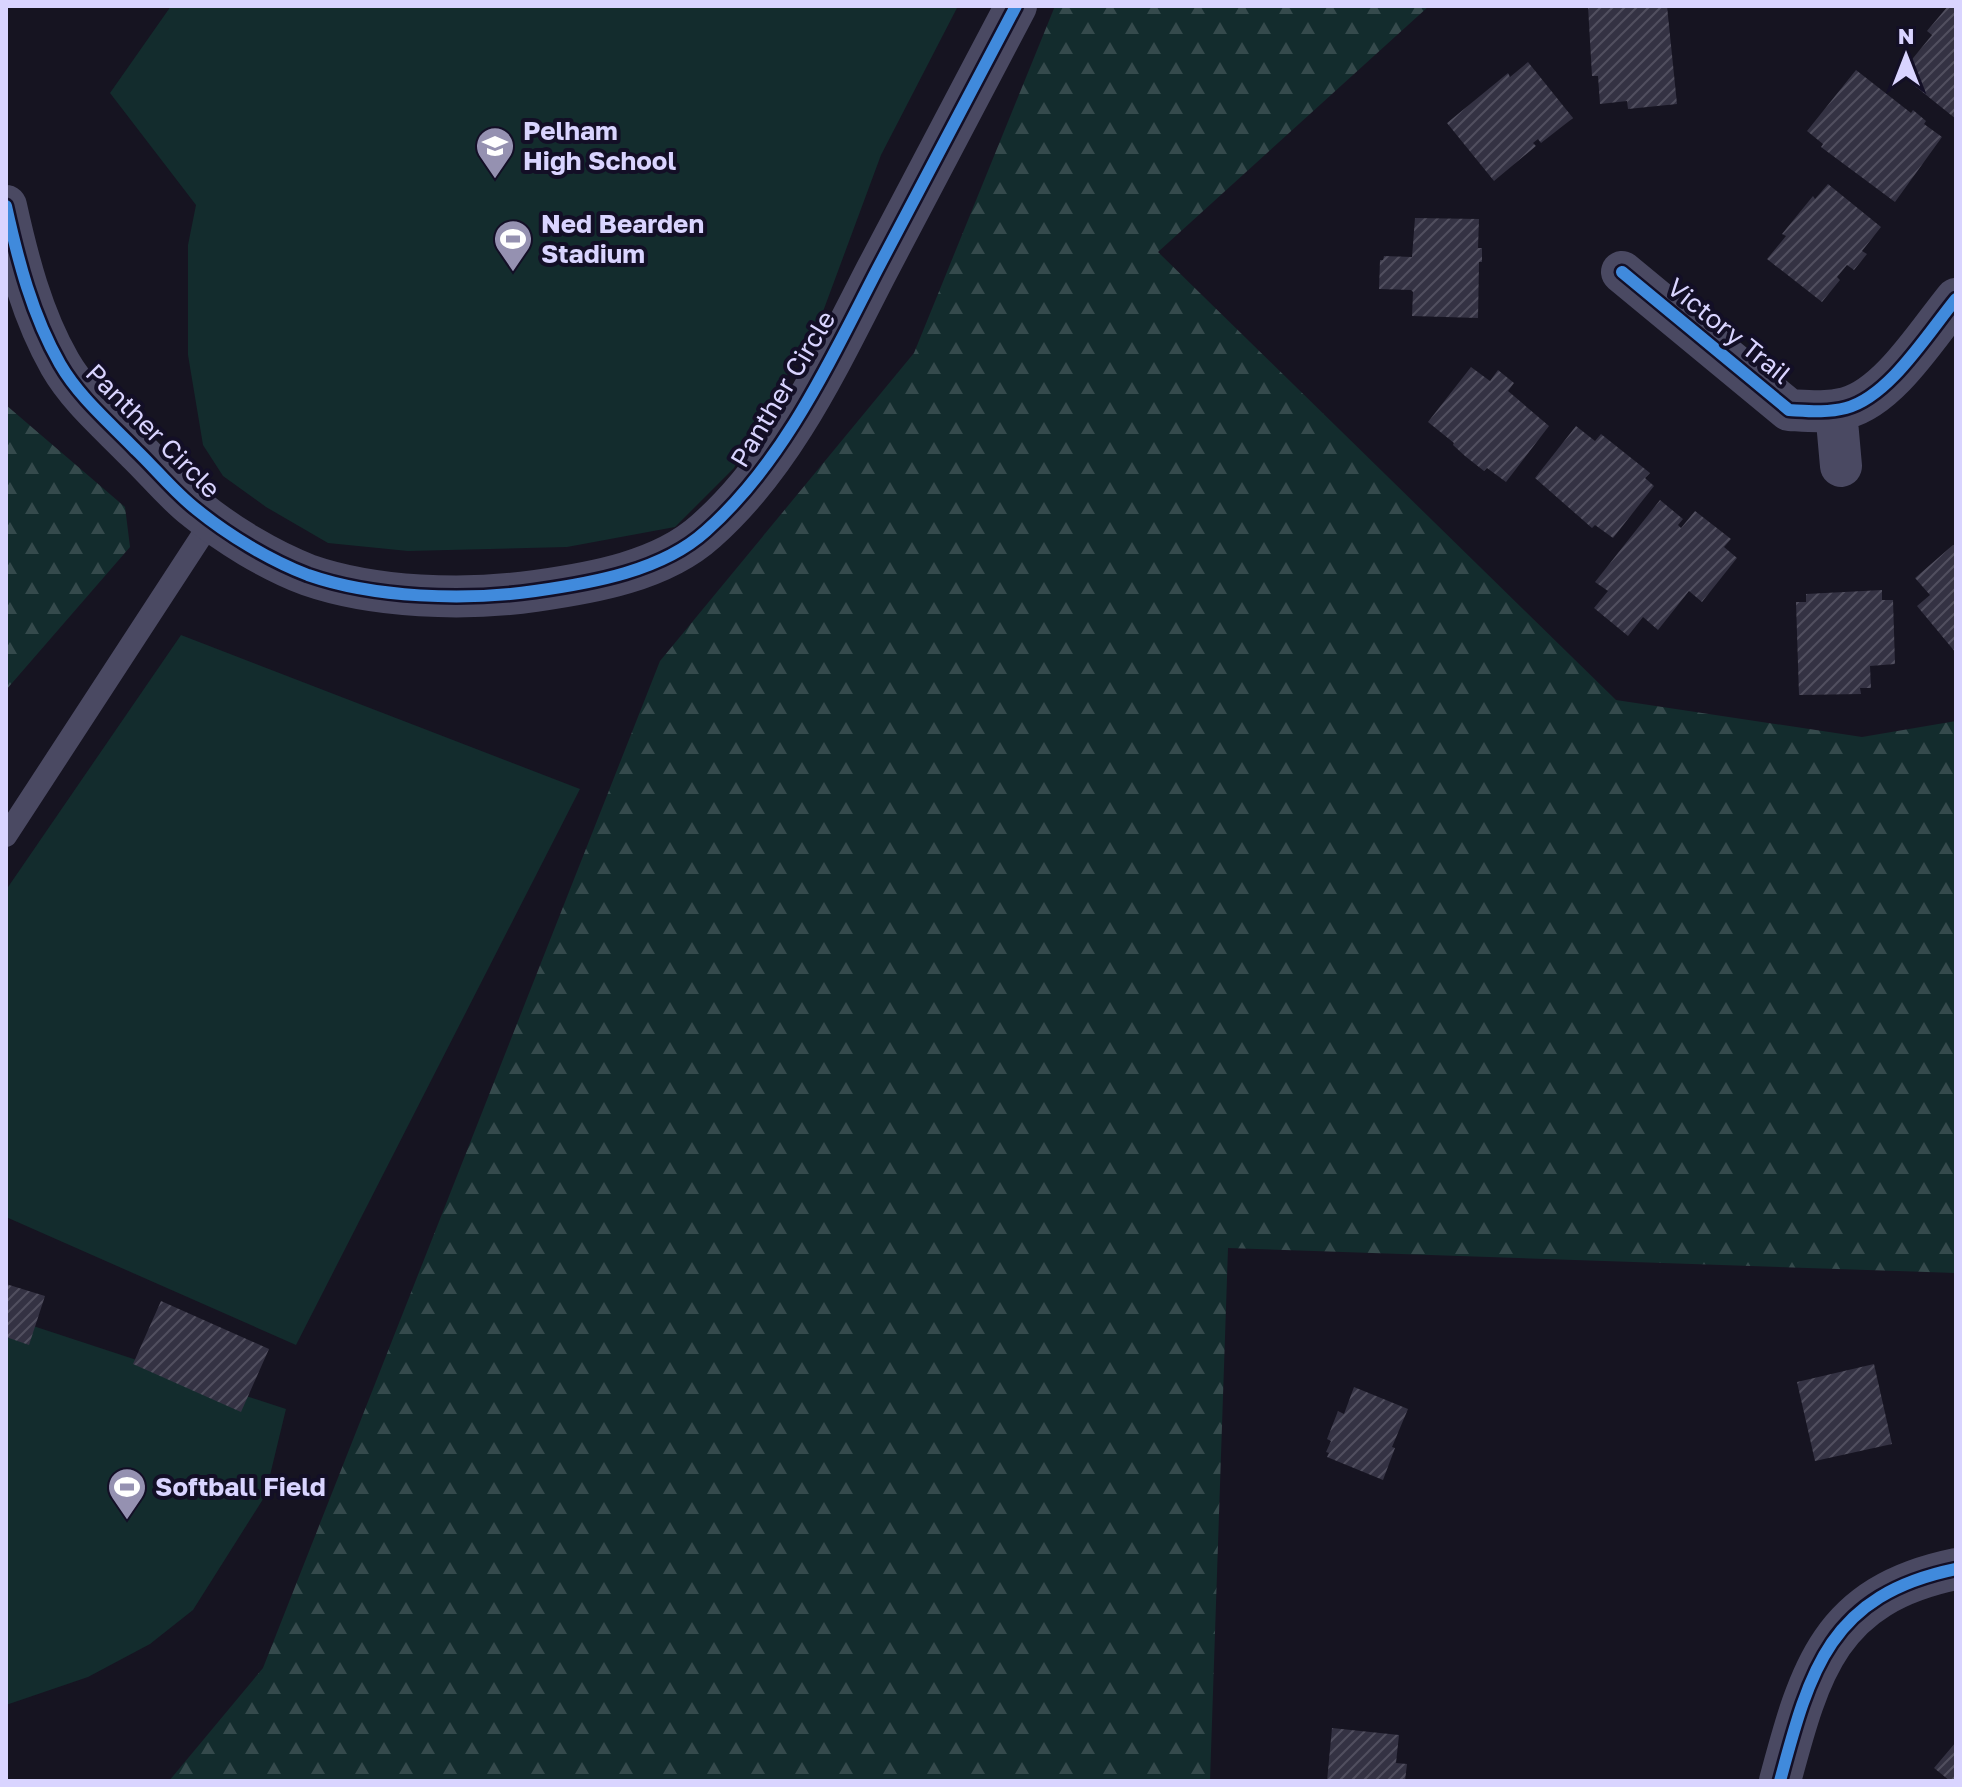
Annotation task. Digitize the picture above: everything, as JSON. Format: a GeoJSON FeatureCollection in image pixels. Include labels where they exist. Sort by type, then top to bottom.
{"type":"FeatureCollection","features":[{"type":"Feature","properties":{"kind":"street","name":"Panther Circle"},"geometry":{"type":"LineString","coordinates":[[6,206],[17,256],[43,332],[79,391],[195,509],[249,546],[306,574],[358,589],[441,595],[517,593],[580,584],[645,565],[678,551],[704,534],[744,494],[793,424],[833,355],[1016,6]]}},
{"type":"Feature","properties":{"kind":"street","name":"Victory Trail"},"geometry":{"type":"LineString","coordinates":[[1622,272],[1789,410],[1836,410],[1871,397],[1895,375],[1956,299]]}},
{"type":"Feature","properties":{"kind":"street"},"geometry":{"type":"LineString","coordinates":[[1836,410],[1841,466]]}},
{"type":"Feature","properties":{"kind":"street"},"geometry":{"type":"LineString","coordinates":[[1780,1781],[1793,1732],[1817,1667],[1844,1624],[1891,1589],[1925,1575],[1956,1569]]}},
{"type":"Feature","properties":{"kind":"lane"},"geometry":{"type":"LineString","coordinates":[[6,836],[212,520]]}},
{"type":"Feature","properties":{"kind":"green space","name":"Ned Bearden Stadium"},"geometry":{"type":"Polygon","coordinates":[[[171,6],[958,6],[881,155],[821,317],[734,468],[675,527],[567,547],[408,551],[328,543],[266,507],[223,476],[203,445],[188,355],[188,245],[196,205],[110,93],[171,6]]]}},
{"type":"Feature","properties":{"kind":"green space"},"geometry":{"type":"Polygon","coordinates":[[[1055,6],[1429,6],[1158,252],[1616,700],[1862,737],[1956,721],[1956,1273],[1228,1248],[1210,1781],[169,1781],[263,1668],[660,661],[914,353],[1055,6]]]}},
{"type":"Feature","properties":{"kind":"green space"},"geometry":{"type":"Polygon","coordinates":[[[6,405],[125,507],[130,547],[6,690],[6,405]]]}},
{"type":"Feature","properties":{"kind":"green space"},"geometry":{"type":"Polygon","coordinates":[[[181,635],[580,789],[296,1345],[6,1217],[6,890],[181,635]]]}},
{"type":"Feature","properties":{"kind":"green space","name":"Softball Field"},"geometry":{"type":"Polygon","coordinates":[[[6,1317],[286,1409],[265,1496],[193,1610],[150,1644],[88,1677],[6,1705],[6,1317]]]}},
{"type":"Feature","properties":{"kind":"building"},"geometry":{"type":"Polygon","coordinates":[[[1588,6],[1667,6],[1677,104],[1628,109],[1627,101],[1600,104],[1598,76],[1592,76],[1588,6]]]}},
{"type":"Feature","properties":{"kind":"building"},"geometry":{"type":"Polygon","coordinates":[[[1948,6],[1956,6],[1956,119],[1900,74],[1932,35],[1927,31],[1948,6]]]}},
{"type":"Feature","properties":{"kind":"building"},"geometry":{"type":"Polygon","coordinates":[[[1528,62],[1573,118],[1541,143],[1538,139],[1533,143],[1536,146],[1494,181],[1447,123],[1508,73],[1510,77],[1528,62]]]}},
{"type":"Feature","properties":{"kind":"building"},"geometry":{"type":"Polygon","coordinates":[[[1856,70],[1911,113],[1913,110],[1926,121],[1924,124],[1942,137],[1895,202],[1821,147],[1823,144],[1807,131],[1856,70]]]}},
{"type":"Feature","properties":{"kind":"building"},"geometry":{"type":"Polygon","coordinates":[[[1828,184],[1881,227],[1862,251],[1867,254],[1854,270],[1847,265],[1837,277],[1840,280],[1822,302],[1767,259],[1786,236],[1782,234],[1813,196],[1815,199],[1828,184]]]}},
{"type":"Feature","properties":{"kind":"building"},"geometry":{"type":"Polygon","coordinates":[[[1415,218],[1479,219],[1478,248],[1482,248],[1482,262],[1479,262],[1478,318],[1412,316],[1411,290],[1379,289],[1380,260],[1384,256],[1412,257],[1415,218]]]}},
{"type":"Feature","properties":{"kind":"building"},"geometry":{"type":"Polygon","coordinates":[[[1471,367],[1490,381],[1498,370],[1514,383],[1508,391],[1549,426],[1506,482],[1487,468],[1484,471],[1428,422],[1471,367]]]}},
{"type":"Feature","properties":{"kind":"building"},"geometry":{"type":"Polygon","coordinates":[[[1576,426],[1595,441],[1601,434],[1650,473],[1645,478],[1654,486],[1613,538],[1595,525],[1592,528],[1535,478],[1576,426]]]}},
{"type":"Feature","properties":{"kind":"building"},"geometry":{"type":"Polygon","coordinates":[[[1660,500],[1683,519],[1678,525],[1681,528],[1695,511],[1731,539],[1724,547],[1737,558],[1702,602],[1689,591],[1658,630],[1643,617],[1628,636],[1594,608],[1608,591],[1595,582],[1660,500]]]}},
{"type":"Feature","properties":{"kind":"building"},"geometry":{"type":"Polygon","coordinates":[[[1956,545],[1956,653],[1917,606],[1930,595],[1915,578],[1956,545]]]}},
{"type":"Feature","properties":{"kind":"building"},"geometry":{"type":"Polygon","coordinates":[[[1882,590],[1882,600],[1893,600],[1895,664],[1870,666],[1871,688],[1860,688],[1861,694],[1799,695],[1796,602],[1806,602],[1806,594],[1882,590]]]}},
{"type":"Feature","properties":{"kind":"building"},"geometry":{"type":"Polygon","coordinates":[[[6,1284],[45,1296],[29,1345],[6,1337],[6,1284]]]}},
{"type":"Feature","properties":{"kind":"building"},"geometry":{"type":"Polygon","coordinates":[[[161,1301],[269,1349],[241,1412],[133,1364],[161,1301]]]}},
{"type":"Feature","properties":{"kind":"building"},"geometry":{"type":"Polygon","coordinates":[[[1874,1364],[1892,1444],[1815,1461],[1797,1382],[1874,1364]]]}},
{"type":"Feature","properties":{"kind":"building"},"geometry":{"type":"Polygon","coordinates":[[[1354,1387],[1408,1409],[1392,1447],[1395,1448],[1383,1480],[1327,1457],[1331,1441],[1327,1439],[1338,1411],[1344,1414],[1354,1387]]]}},
{"type":"Feature","properties":{"kind":"building"},"geometry":{"type":"Polygon","coordinates":[[[1332,1728],[1399,1735],[1396,1763],[1407,1764],[1405,1781],[1327,1781],[1332,1728]]]}},
{"type":"Feature","properties":{"kind":"building"},"geometry":{"type":"Polygon","coordinates":[[[1956,1742],[1956,1781],[1950,1781],[1934,1768],[1956,1742]]]}},
{"type":"Feature","properties":{"kind":"cycle path"},"geometry":{"type":"LineString","coordinates":[[6,206],[34,307],[50,345],[76,388],[180,495],[235,537],[308,575],[390,593],[479,596],[580,584],[648,565],[688,545],[734,504],[759,474],[823,374],[1016,6]]}},
{"type":"Feature","properties":{"kind":"cycle path"},"geometry":{"type":"LineString","coordinates":[[1622,272],[1789,410],[1832,411],[1862,402],[1907,362],[1956,299]]}},
{"type":"Feature","properties":{"kind":"cycle path"},"geometry":{"type":"LineString","coordinates":[[1780,1781],[1802,1704],[1832,1643],[1853,1618],[1880,1597],[1913,1581],[1956,1569]]}},
{"type":"Feature","properties":{"kind":"place","name":"Pelham High School"},"geometry":{"type":"Point","coordinates":[495,180]}},
{"type":"Feature","properties":{"kind":"place","name":"Ned Bearden Stadium"},"geometry":{"type":"Point","coordinates":[513,273]}},
{"type":"Feature","properties":{"kind":"place","name":"Softball Field"},"geometry":{"type":"Point","coordinates":[127,1521]}}]}
